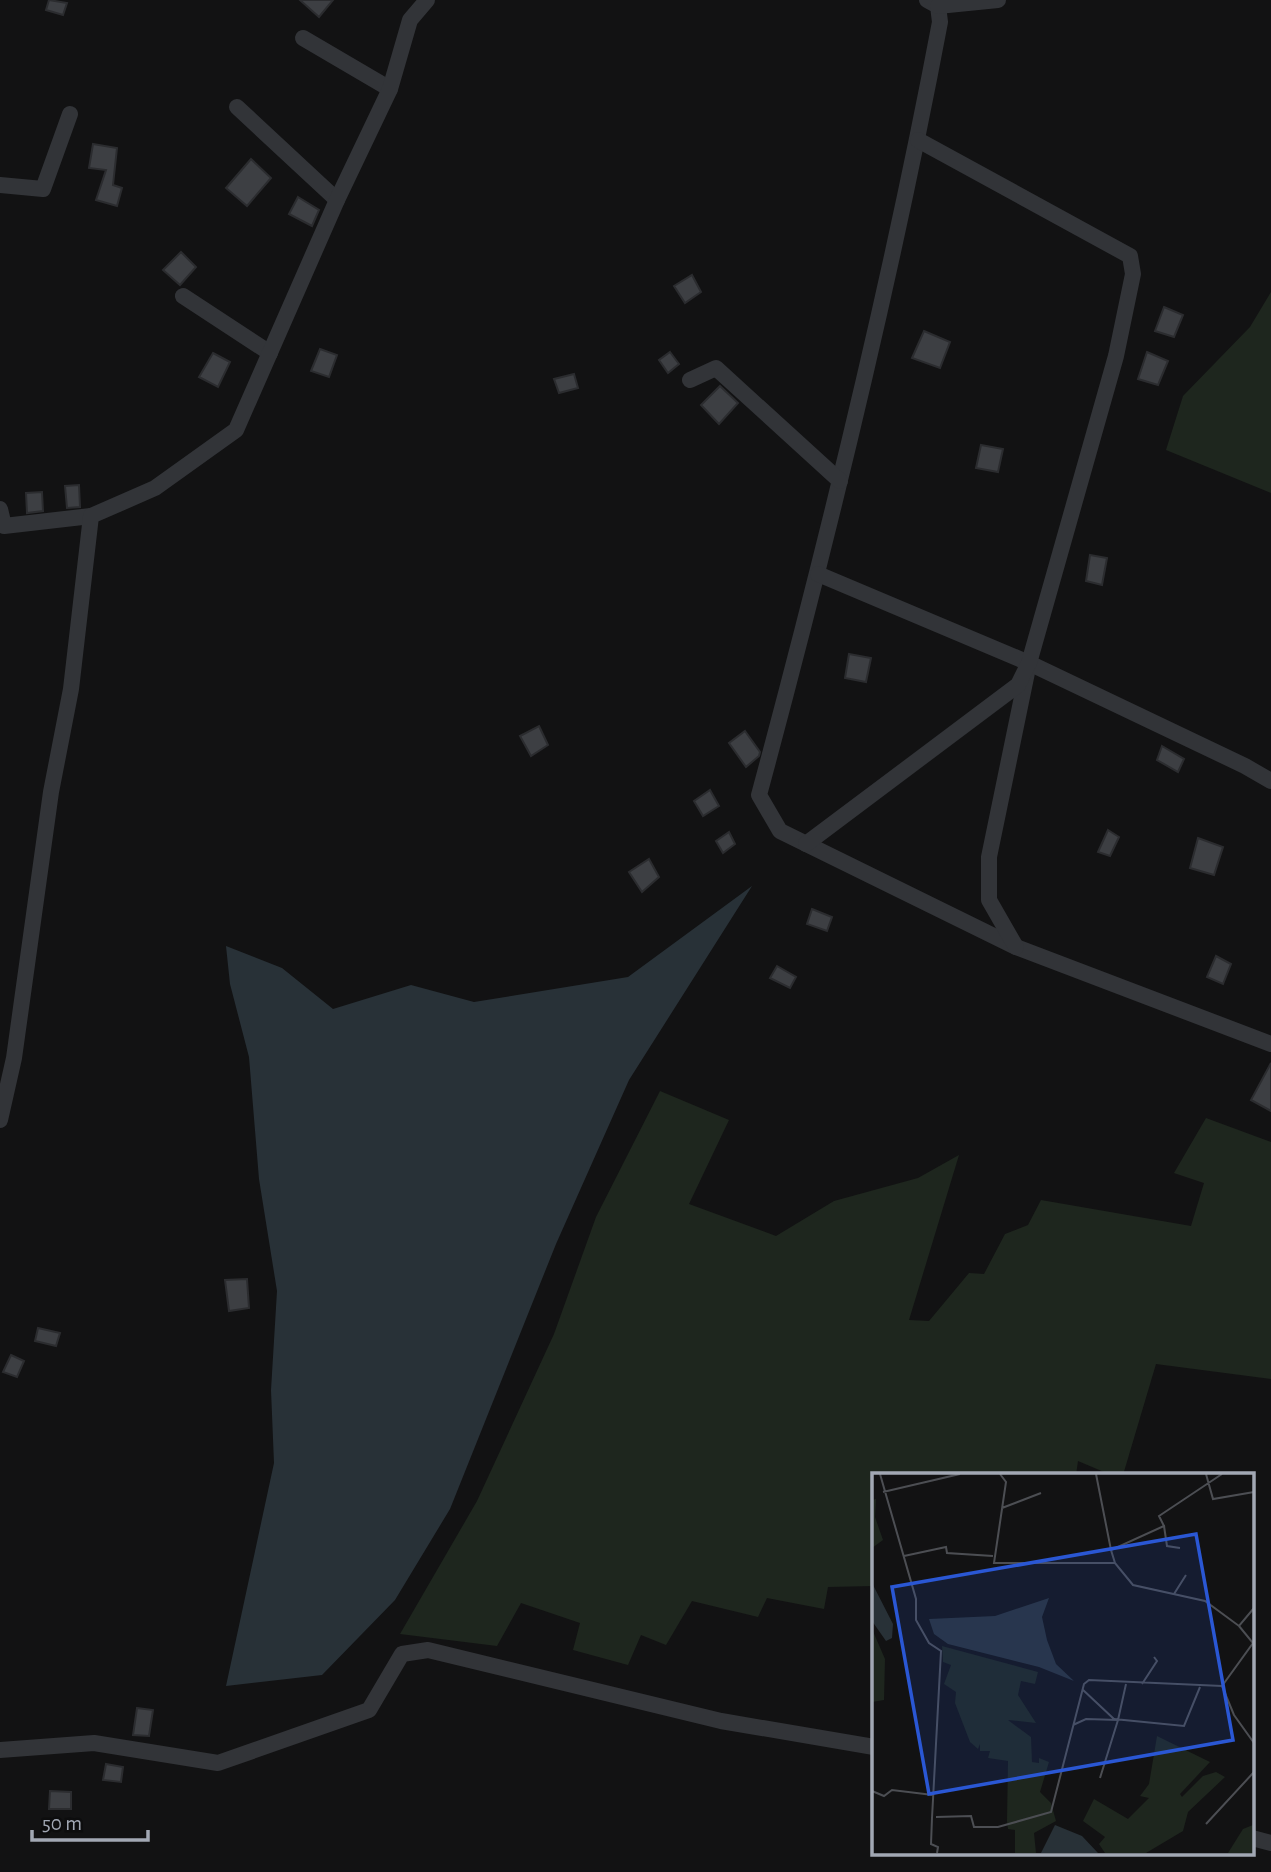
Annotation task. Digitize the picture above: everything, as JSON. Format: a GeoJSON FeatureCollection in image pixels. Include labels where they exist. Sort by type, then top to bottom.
{"type":"FeatureCollection","features":[{"type":"Feature","properties":{"kind":"street"},"geometry":{"type":"LineString","coordinates":[[0,509],[2,526],[91,516],[155,488],[236,430],[337,200],[390,89],[410,20],[427,0]]}},
{"type":"Feature","properties":{"kind":"street"},"geometry":{"type":"LineString","coordinates":[[998,0],[932,3],[940,22],[918,140],[841,481],[759,795],[780,831],[1016,947],[1271,1044]]}},
{"type":"Feature","properties":{"kind":"street"},"geometry":{"type":"LineString","coordinates":[[303,38],[390,89]]}},
{"type":"Feature","properties":{"kind":"street"},"geometry":{"type":"LineString","coordinates":[[237,107],[337,200]]}},
{"type":"Feature","properties":{"kind":"street"},"geometry":{"type":"LineString","coordinates":[[0,185],[43,189],[70,114]]}},
{"type":"Feature","properties":{"kind":"street"},"geometry":{"type":"LineString","coordinates":[[918,140],[1130,256],[1133,274],[1116,356],[1029,663],[989,857],[989,900],[1016,947]]}},
{"type":"Feature","properties":{"kind":"street"},"geometry":{"type":"LineString","coordinates":[[183,296],[270,353]]}},
{"type":"Feature","properties":{"kind":"street"},"geometry":{"type":"LineString","coordinates":[[691,380],[716,368],[841,481]]}},
{"type":"Feature","properties":{"kind":"street"},"geometry":{"type":"LineString","coordinates":[[0,1120],[14,1058],[51,792],[71,689],[91,516]]}},
{"type":"Feature","properties":{"kind":"street"},"geometry":{"type":"LineString","coordinates":[[818,574],[1029,663],[1271,781]]}},
{"type":"Feature","properties":{"kind":"street"},"geometry":{"type":"LineString","coordinates":[[806,844],[1018,685],[1029,663]]}},
{"type":"Feature","properties":{"kind":"street"},"geometry":{"type":"LineString","coordinates":[[0,1750],[94,1743],[218,1763],[369,1710],[402,1654],[428,1650],[721,1721],[872,1747]]}},
{"type":"Feature","properties":{"kind":"street"},"geometry":{"type":"LineString","coordinates":[[1254,1839],[1271,1843]]}},
{"type":"Feature","properties":{"kind":"shaded area"},"geometry":{"type":"Polygon","coordinates":[[[1271,292],[1271,493],[1166,450],[1183,396],[1250,327],[1271,292]]]}},
{"type":"Feature","properties":{"kind":"shaded area"},"geometry":{"type":"Polygon","coordinates":[[[752,886],[629,1080],[556,1244],[450,1509],[395,1600],[322,1675],[226,1686],[274,1463],[271,1390],[277,1291],[259,1179],[249,1057],[230,984],[226,946],[282,968],[333,1009],[411,985],[474,1002],[628,977],[752,886]]]}},
{"type":"Feature","properties":{"kind":"shaded area"},"geometry":{"type":"Polygon","coordinates":[[[660,1091],[729,1120],[689,1204],[776,1236],[834,1201],[918,1178],[959,1155],[909,1320],[929,1321],[969,1273],[984,1274],[1005,1234],[1028,1225],[1041,1200],[1191,1226],[1204,1183],[1174,1173],[1206,1118],[1271,1142],[1271,1379],[1156,1364],[1124,1473],[1106,1473],[1078,1461],[1076,1473],[872,1473],[872,1586],[828,1587],[824,1609],[767,1598],[758,1617],[692,1601],[666,1645],[641,1635],[628,1665],[573,1650],[580,1623],[521,1603],[497,1646],[400,1634],[477,1501],[554,1334],[596,1217],[660,1091]]]}},
{"type":"Feature","properties":{"kind":"building"},"geometry":{"type":"Polygon","coordinates":[[[49,0],[67,3],[63,15],[46,10],[49,0]]]}},
{"type":"Feature","properties":{"kind":"building"},"geometry":{"type":"Polygon","coordinates":[[[300,0],[333,0],[319,17],[300,0]]]}},
{"type":"Feature","properties":{"kind":"building"},"geometry":{"type":"Polygon","coordinates":[[[93,144],[117,148],[113,185],[122,188],[117,206],[96,200],[106,170],[89,168],[93,144]]]}},
{"type":"Feature","properties":{"kind":"building"},"geometry":{"type":"Polygon","coordinates":[[[251,159],[271,178],[247,206],[226,188],[251,159]]]}},
{"type":"Feature","properties":{"kind":"building"},"geometry":{"type":"Polygon","coordinates":[[[298,197],[319,210],[312,226],[289,214],[298,197]]]}},
{"type":"Feature","properties":{"kind":"building"},"geometry":{"type":"Polygon","coordinates":[[[181,252],[196,267],[180,285],[163,270],[181,252]]]}},
{"type":"Feature","properties":{"kind":"building"},"geometry":{"type":"Polygon","coordinates":[[[692,275],[701,292],[685,303],[674,286],[692,275]]]}},
{"type":"Feature","properties":{"kind":"building"},"geometry":{"type":"Polygon","coordinates":[[[1164,307],[1183,315],[1174,337],[1155,331],[1164,307]]]}},
{"type":"Feature","properties":{"kind":"building"},"geometry":{"type":"Polygon","coordinates":[[[924,331],[950,342],[940,368],[912,358],[924,331]]]}},
{"type":"Feature","properties":{"kind":"building"},"geometry":{"type":"Polygon","coordinates":[[[320,349],[337,355],[329,377],[311,371],[320,349]]]}},
{"type":"Feature","properties":{"kind":"building"},"geometry":{"type":"Polygon","coordinates":[[[670,352],[679,364],[668,373],[659,360],[670,352]]]}},
{"type":"Feature","properties":{"kind":"building"},"geometry":{"type":"Polygon","coordinates":[[[1147,352],[1168,361],[1158,385],[1138,379],[1147,352]]]}},
{"type":"Feature","properties":{"kind":"building"},"geometry":{"type":"Polygon","coordinates":[[[213,353],[230,362],[218,387],[199,377],[213,353]]]}},
{"type":"Feature","properties":{"kind":"building"},"geometry":{"type":"Polygon","coordinates":[[[574,374],[578,388],[559,393],[554,379],[574,374]]]}},
{"type":"Feature","properties":{"kind":"building"},"geometry":{"type":"Polygon","coordinates":[[[720,386],[738,403],[719,424],[701,405],[720,386]]]}},
{"type":"Feature","properties":{"kind":"building"},"geometry":{"type":"Polygon","coordinates":[[[981,445],[1003,449],[998,472],[976,468],[981,445]]]}},
{"type":"Feature","properties":{"kind":"building"},"geometry":{"type":"Polygon","coordinates":[[[79,485],[80,507],[67,508],[65,486],[79,485]]]}},
{"type":"Feature","properties":{"kind":"building"},"geometry":{"type":"Polygon","coordinates":[[[42,492],[43,511],[27,513],[26,493],[42,492]]]}},
{"type":"Feature","properties":{"kind":"building"},"geometry":{"type":"Polygon","coordinates":[[[1090,555],[1107,558],[1102,585],[1086,581],[1090,555]]]}},
{"type":"Feature","properties":{"kind":"building"},"geometry":{"type":"Polygon","coordinates":[[[849,654],[871,658],[866,682],[845,678],[849,654]]]}},
{"type":"Feature","properties":{"kind":"building"},"geometry":{"type":"Polygon","coordinates":[[[539,726],[548,745],[531,756],[520,736],[539,726]]]}},
{"type":"Feature","properties":{"kind":"building"},"geometry":{"type":"Polygon","coordinates":[[[745,731],[760,752],[746,767],[729,743],[745,731]]]}},
{"type":"Feature","properties":{"kind":"building"},"geometry":{"type":"Polygon","coordinates":[[[1162,746],[1184,759],[1178,772],[1157,760],[1162,746]]]}},
{"type":"Feature","properties":{"kind":"building"},"geometry":{"type":"Polygon","coordinates":[[[710,790],[719,806],[703,816],[694,801],[710,790]]]}},
{"type":"Feature","properties":{"kind":"building"},"geometry":{"type":"Polygon","coordinates":[[[1108,830],[1119,837],[1110,856],[1098,852],[1108,830]]]}},
{"type":"Feature","properties":{"kind":"building"},"geometry":{"type":"Polygon","coordinates":[[[729,832],[735,844],[723,853],[716,841],[729,832]]]}},
{"type":"Feature","properties":{"kind":"building"},"geometry":{"type":"Polygon","coordinates":[[[1198,838],[1223,847],[1214,875],[1190,868],[1198,838]]]}},
{"type":"Feature","properties":{"kind":"building"},"geometry":{"type":"Polygon","coordinates":[[[649,859],[659,877],[642,892],[629,872],[649,859]]]}},
{"type":"Feature","properties":{"kind":"building"},"geometry":{"type":"Polygon","coordinates":[[[812,909],[832,917],[827,931],[807,924],[812,909]]]}},
{"type":"Feature","properties":{"kind":"building"},"geometry":{"type":"Polygon","coordinates":[[[1216,956],[1231,964],[1223,984],[1207,977],[1216,956]]]}},
{"type":"Feature","properties":{"kind":"building"},"geometry":{"type":"Polygon","coordinates":[[[777,966],[796,977],[790,988],[770,978],[777,966]]]}},
{"type":"Feature","properties":{"kind":"building"},"geometry":{"type":"Polygon","coordinates":[[[1271,1063],[1271,1111],[1251,1100],[1271,1063]]]}},
{"type":"Feature","properties":{"kind":"building"},"geometry":{"type":"Polygon","coordinates":[[[247,1279],[249,1308],[229,1311],[225,1280],[247,1279]]]}},
{"type":"Feature","properties":{"kind":"building"},"geometry":{"type":"Polygon","coordinates":[[[38,1328],[60,1333],[56,1346],[35,1341],[38,1328]]]}},
{"type":"Feature","properties":{"kind":"building"},"geometry":{"type":"Polygon","coordinates":[[[11,1355],[24,1361],[17,1377],[3,1372],[11,1355]]]}},
{"type":"Feature","properties":{"kind":"building"},"geometry":{"type":"Polygon","coordinates":[[[137,1708],[153,1710],[149,1736],[133,1735],[137,1708]]]}},
{"type":"Feature","properties":{"kind":"building"},"geometry":{"type":"Polygon","coordinates":[[[106,1764],[123,1767],[121,1782],[103,1780],[106,1764]]]}},
{"type":"Feature","properties":{"kind":"building"},"geometry":{"type":"Polygon","coordinates":[[[50,1791],[71,1792],[71,1809],[49,1809],[50,1791]]]}}]}
